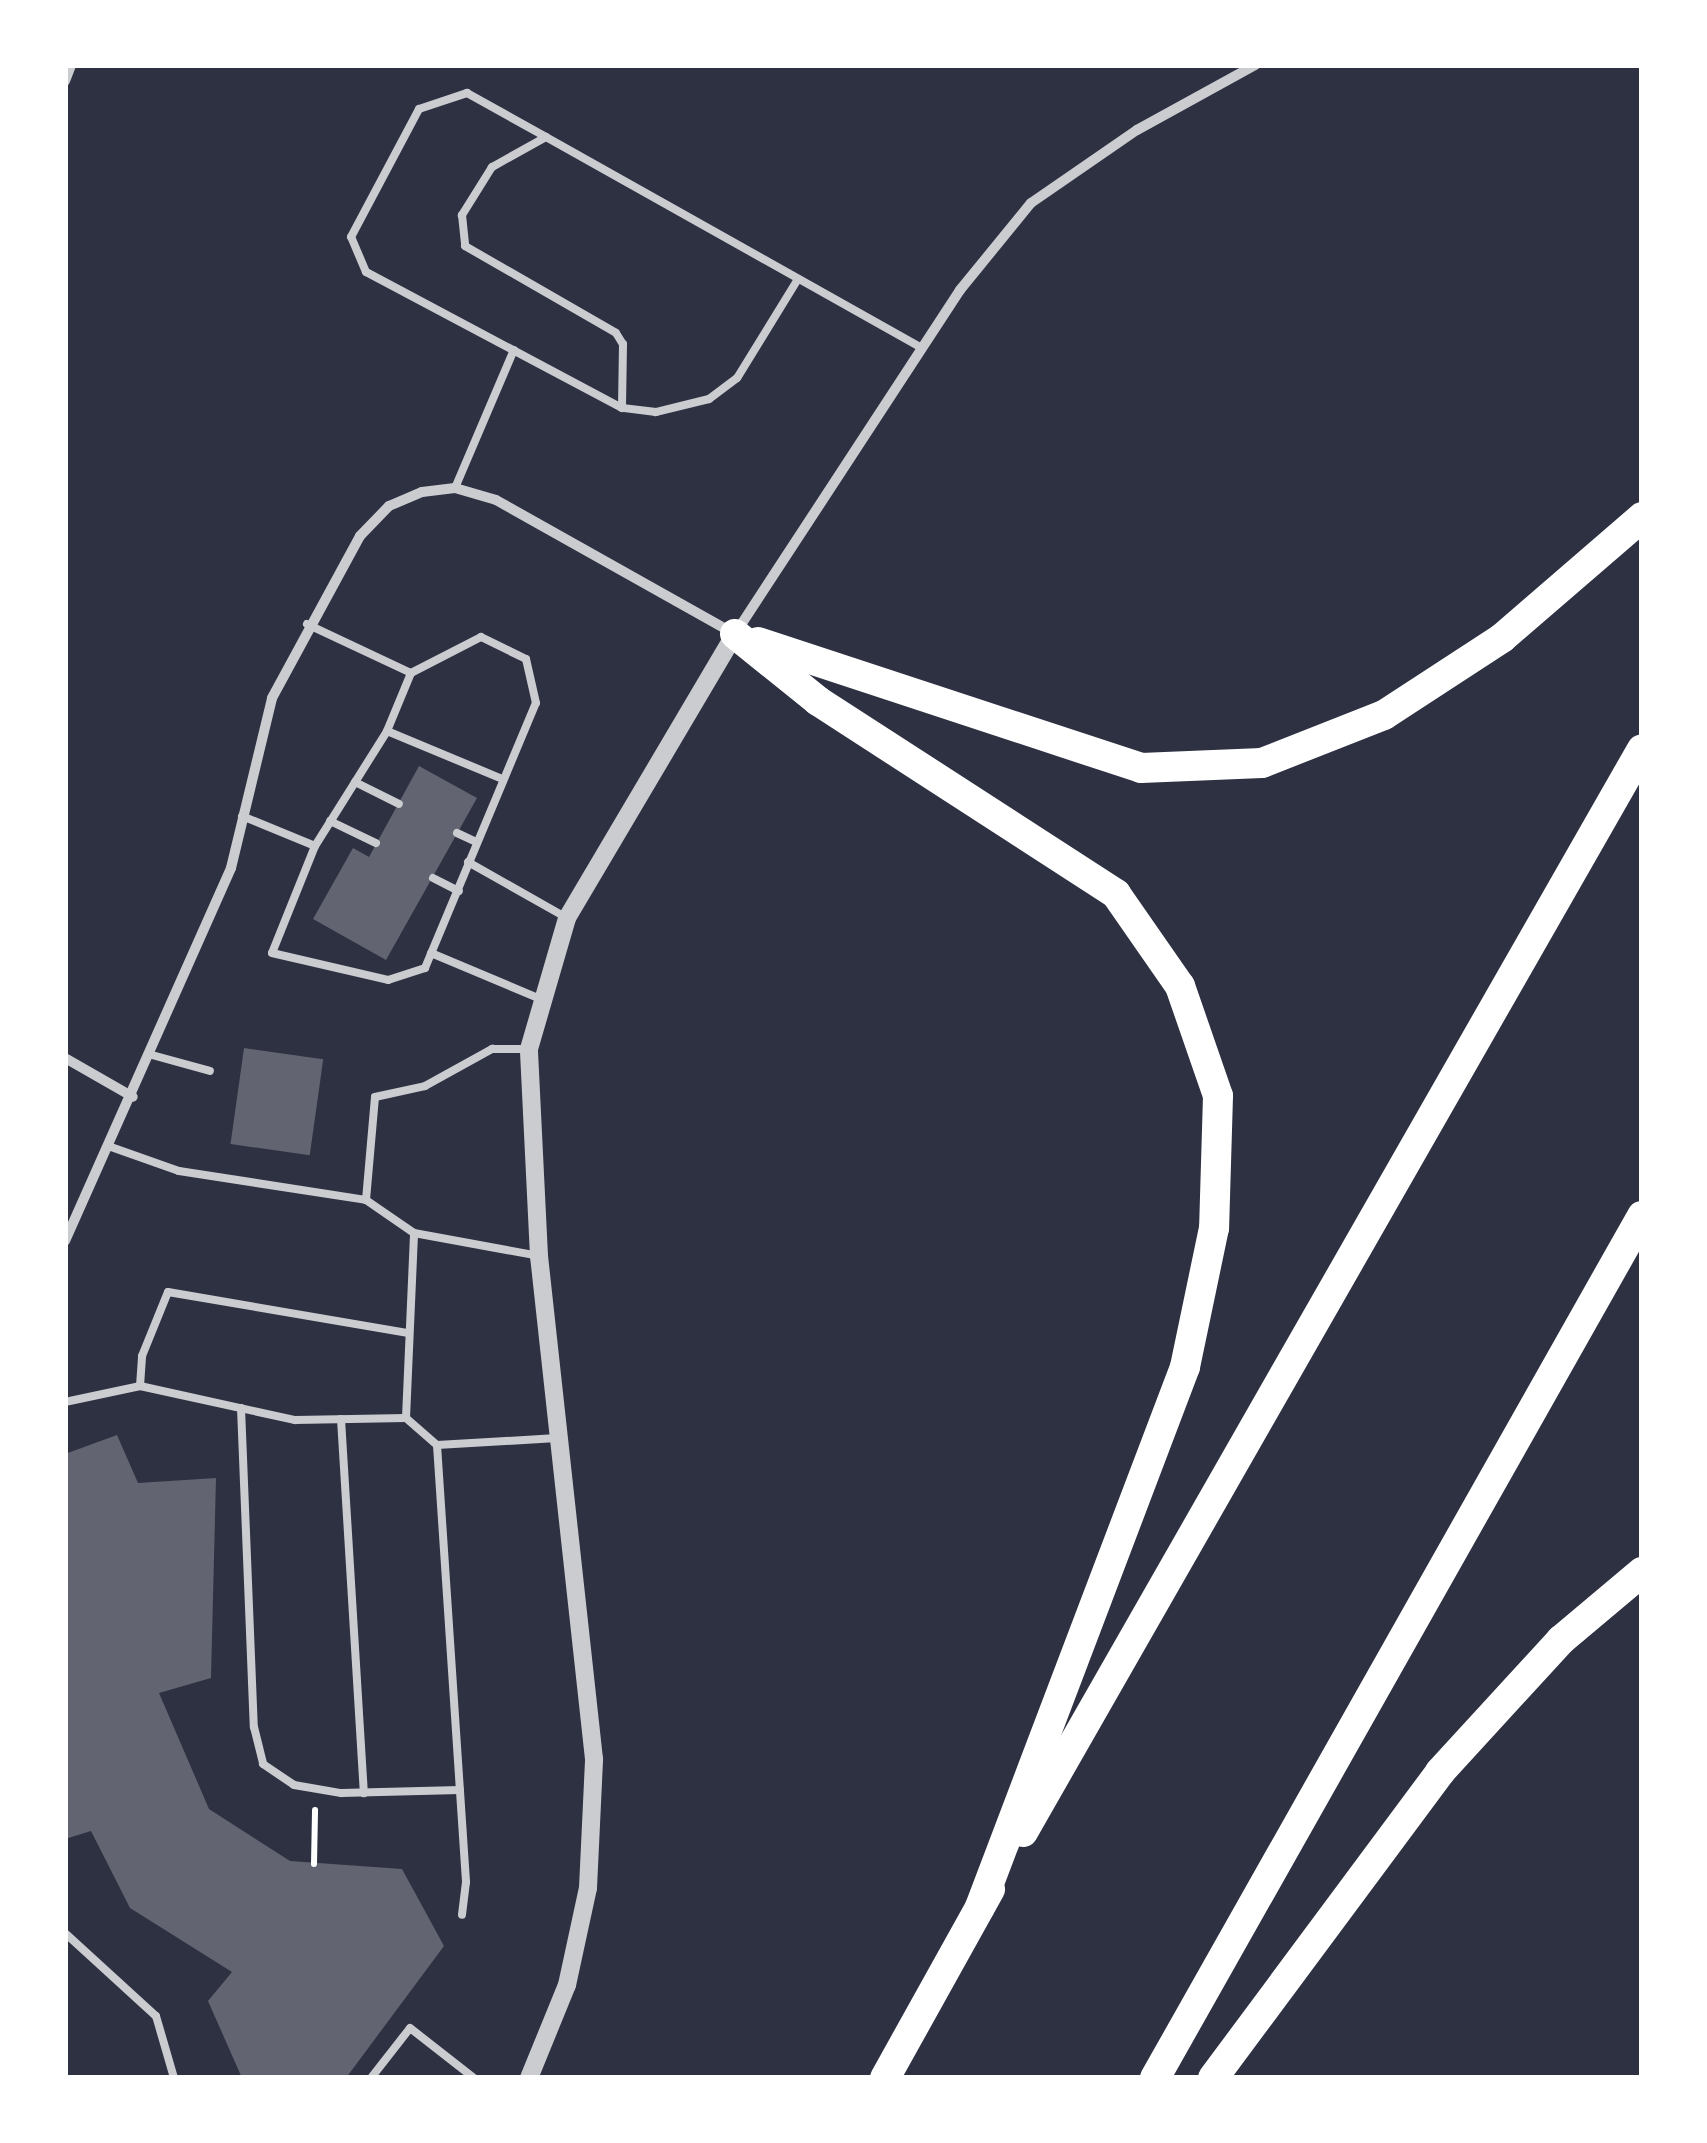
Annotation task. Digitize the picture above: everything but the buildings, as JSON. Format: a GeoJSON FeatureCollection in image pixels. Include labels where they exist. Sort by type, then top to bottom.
{"type":"FeatureCollection","features":[{"type":"Feature","properties":{"kind":"highway"},"geometry":{"type":"LineString","coordinates":[[735,634],[1141,768],[1262,763],[1384,715],[1502,638],[1642,517]]}},
{"type":"Feature","properties":{"kind":"highway"},"geometry":{"type":"LineString","coordinates":[[735,634],[818,701],[1116,894],[1180,986],[1218,1096],[1214,1228],[1186,1366],[980,1907]]}},
{"type":"Feature","properties":{"kind":"highway"},"geometry":{"type":"LineString","coordinates":[[885,2078],[980,1907],[1264,1421],[1642,749]]}},
{"type":"Feature","properties":{"kind":"highway"},"geometry":{"type":"LineString","coordinates":[[1155,2078],[1642,1216]]}},
{"type":"Feature","properties":{"kind":"highway"},"geometry":{"type":"LineString","coordinates":[[1213,2078],[1440,1772],[1561,1640],[1642,1572]]}},
{"type":"Feature","properties":{"kind":"street"},"geometry":{"type":"LineString","coordinates":[[65,81],[70,65]]}},
{"type":"Feature","properties":{"kind":"street"},"geometry":{"type":"LineString","coordinates":[[530,2078],[567,1984],[588,1888],[594,1759],[540,1256],[529,1049],[568,918],[735,634],[922,348],[1032,203],[1137,130],[1255,65]]}},
{"type":"Feature","properties":{"kind":"street"},"geometry":{"type":"LineString","coordinates":[[65,1242],[152,1055],[231,868],[272,698],[307,624],[360,536],[389,506],[422,492],[456,488],[496,500],[735,634]]}},
{"type":"Feature","properties":{"kind":"street"},"geometry":{"type":"LineString","coordinates":[[65,1058],[133,1097]]}},
{"type":"Feature","properties":{"kind":"lane"},"geometry":{"type":"LineString","coordinates":[[798,278],[737,378],[709,399],[656,412],[622,408],[366,272],[351,236],[419,109],[440,97],[467,93],[798,278],[922,348]]}},
{"type":"Feature","properties":{"kind":"lane"},"geometry":{"type":"LineString","coordinates":[[546,137],[492,166],[462,215],[465,246],[616,334],[623,344],[622,408]]}},
{"type":"Feature","properties":{"kind":"lane"},"geometry":{"type":"LineString","coordinates":[[456,488],[514,350]]}},
{"type":"Feature","properties":{"kind":"lane"},"geometry":{"type":"LineString","coordinates":[[307,624],[411,673]]}},
{"type":"Feature","properties":{"kind":"lane"},"geometry":{"type":"LineString","coordinates":[[481,637],[526,659],[536,703],[500,778],[459,892],[424,968],[388,980],[272,953],[315,846],[387,731],[411,673],[481,637]]}},
{"type":"Feature","properties":{"kind":"lane"},"geometry":{"type":"LineString","coordinates":[[387,731],[500,778]]}},
{"type":"Feature","properties":{"kind":"lane"},"geometry":{"type":"LineString","coordinates":[[355,782],[399,804]]}},
{"type":"Feature","properties":{"kind":"lane"},"geometry":{"type":"LineString","coordinates":[[242,816],[315,846]]}},
{"type":"Feature","properties":{"kind":"lane"},"geometry":{"type":"LineString","coordinates":[[330,821],[376,843]]}},
{"type":"Feature","properties":{"kind":"lane"},"geometry":{"type":"LineString","coordinates":[[457,833],[476,842]]}},
{"type":"Feature","properties":{"kind":"lane"},"geometry":{"type":"LineString","coordinates":[[468,862],[568,918]]}},
{"type":"Feature","properties":{"kind":"lane"},"geometry":{"type":"LineString","coordinates":[[433,878],[459,892]]}},
{"type":"Feature","properties":{"kind":"lane"},"geometry":{"type":"LineString","coordinates":[[431,953],[543,1000]]}},
{"type":"Feature","properties":{"kind":"lane"},"geometry":{"type":"LineString","coordinates":[[366,1200],[375,1097],[425,1086],[492,1049],[529,1049]]}},
{"type":"Feature","properties":{"kind":"lane"},"geometry":{"type":"LineString","coordinates":[[152,1055],[210,1071]]}},
{"type":"Feature","properties":{"kind":"lane"},"geometry":{"type":"LineString","coordinates":[[111,1147],[179,1172],[366,1200],[414,1233],[540,1256]]}},
{"type":"Feature","properties":{"kind":"lane"},"geometry":{"type":"LineString","coordinates":[[406,1418],[414,1233]]}},
{"type":"Feature","properties":{"kind":"lane"},"geometry":{"type":"LineString","coordinates":[[140,1386],[142,1356],[168,1292],[409,1334]]}},
{"type":"Feature","properties":{"kind":"lane"},"geometry":{"type":"LineString","coordinates":[[65,1402],[140,1386],[295,1420],[406,1418],[437,1445],[558,1438]]}},
{"type":"Feature","properties":{"kind":"lane"},"geometry":{"type":"LineString","coordinates":[[241,1408],[257,1749],[276,1776],[315,1790],[460,1790]]}},
{"type":"Feature","properties":{"kind":"lane"},"geometry":{"type":"LineString","coordinates":[[341,1419],[364,1793]]}},
{"type":"Feature","properties":{"kind":"lane"},"geometry":{"type":"LineString","coordinates":[[437,1445],[460,1790],[462,1915]]}},
{"type":"Feature","properties":{"kind":"lane"},"geometry":{"type":"LineString","coordinates":[[65,1933],[156,2016],[174,2078]]}},
{"type":"Feature","properties":{"kind":"lane"},"geometry":{"type":"LineString","coordinates":[[371,2078],[410,2028],[474,2078]]}},
{"type":"Feature","properties":{"kind":"path"},"geometry":{"type":"LineString","coordinates":[[314,1864],[315,1790]]}}]}
